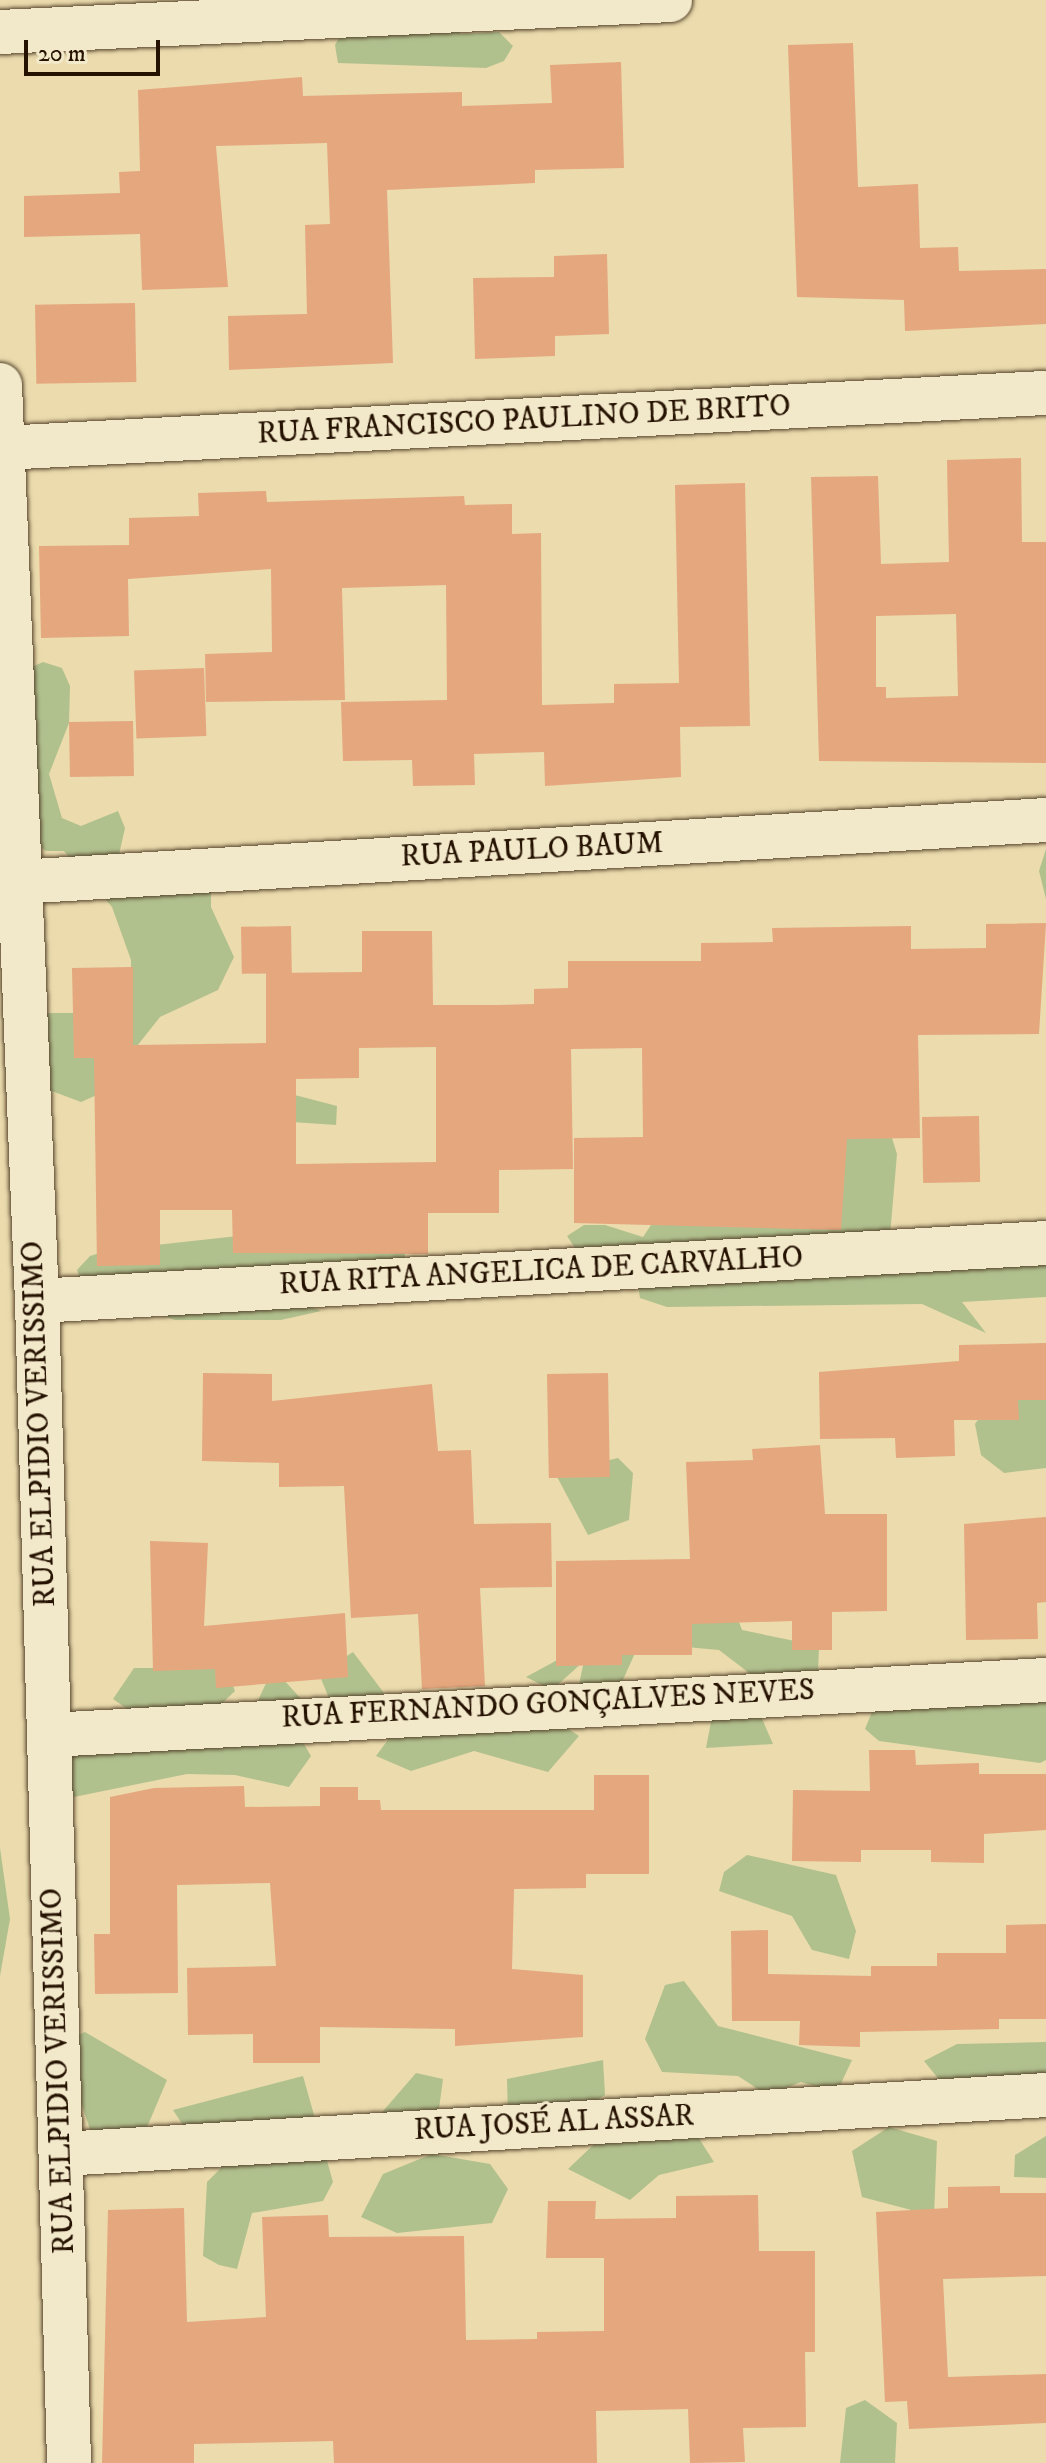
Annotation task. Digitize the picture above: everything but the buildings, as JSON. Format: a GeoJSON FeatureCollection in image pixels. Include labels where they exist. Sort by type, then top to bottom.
{"type":"FeatureCollection","features":[{"type":"Feature","properties":{"kind":"street"},"geometry":{"type":"LineString","coordinates":[[0,32],[670,0]]}},
{"type":"Feature","properties":{"kind":"street","name":"RUA ELPIDIO VERISSIMO"},"geometry":{"type":"LineString","coordinates":[[0,385],[37,1301],[69,2463]]}},
{"type":"Feature","properties":{"kind":"street","name":"RUA FRANCISCO PAULINO DE BRITO"},"geometry":{"type":"LineString","coordinates":[[2,448],[1046,393]]}},
{"type":"Feature","properties":{"kind":"street","name":"RUA PAULO BAUM"},"geometry":{"type":"LineString","coordinates":[[18,882],[1046,820]]}},
{"type":"Feature","properties":{"kind":"street","name":"RUA RITA ANGELICA DE CARVALHO"},"geometry":{"type":"LineString","coordinates":[[37,1301],[1046,1243]]}},
{"type":"Feature","properties":{"kind":"street","name":"RUA FERNANDO GONÇALVES NEVES"},"geometry":{"type":"LineString","coordinates":[[50,1735],[1046,1680]]}},
{"type":"Feature","properties":{"kind":"street","name":"RUA JOSÉ AL ASSAR"},"geometry":{"type":"LineString","coordinates":[[62,2154],[1046,2095]]}},
{"type":"Feature","properties":{"kind":"green space"},"geometry":{"type":"Polygon","coordinates":[[[450,20],[461,34],[499,32],[513,46],[504,61],[486,68],[338,63],[335,45],[345,27],[450,20]]]}},
{"type":"Feature","properties":{"kind":"green space"},"geometry":{"type":"Polygon","coordinates":[[[43,662],[62,668],[70,686],[69,723],[49,774],[62,818],[81,826],[118,811],[125,828],[116,868],[211,887],[211,907],[234,957],[218,990],[160,1017],[99,1094],[81,1102],[49,1090],[37,1030],[48,1013],[119,1013],[131,996],[131,960],[112,907],[64,851],[46,851],[29,839],[32,667],[43,662]]]}},
{"type":"Feature","properties":{"kind":"green space"},"geometry":{"type":"Polygon","coordinates":[[[1046,849],[1046,899],[1039,871],[1046,849]]]}},
{"type":"Feature","properties":{"kind":"green space"},"geometry":{"type":"Polygon","coordinates":[[[291,1094],[337,1106],[336,1125],[292,1122],[291,1094]]]}},
{"type":"Feature","properties":{"kind":"green space"},"geometry":{"type":"Polygon","coordinates":[[[836,1131],[891,1135],[897,1154],[888,1259],[1046,1252],[1046,1297],[962,1302],[986,1333],[922,1304],[667,1307],[640,1298],[637,1279],[579,1254],[567,1236],[584,1225],[605,1225],[643,1237],[653,1222],[836,1131]]]}},
{"type":"Feature","properties":{"kind":"green space"},"geometry":{"type":"Polygon","coordinates":[[[256,1234],[405,1241],[405,1259],[301,1303],[321,1311],[281,1320],[175,1320],[84,1290],[77,1270],[90,1256],[110,1250],[256,1234]]]}},
{"type":"Feature","properties":{"kind":"green space"},"geometry":{"type":"Polygon","coordinates":[[[1046,1381],[1046,1468],[1004,1473],[981,1455],[975,1424],[997,1392],[1046,1381]]]}},
{"type":"Feature","properties":{"kind":"green space"},"geometry":{"type":"Polygon","coordinates":[[[618,1458],[633,1473],[629,1520],[588,1535],[555,1473],[618,1458]]]}},
{"type":"Feature","properties":{"kind":"green space"},"geometry":{"type":"Polygon","coordinates":[[[727,1590],[742,1630],[819,1646],[818,1673],[761,1682],[719,1650],[675,1646],[672,1609],[727,1590]]]}},
{"type":"Feature","properties":{"kind":"green space"},"geometry":{"type":"Polygon","coordinates":[[[609,1632],[636,1651],[616,1695],[578,1689],[584,1661],[552,1690],[526,1677],[609,1632]]]}},
{"type":"Feature","properties":{"kind":"green space"},"geometry":{"type":"Polygon","coordinates":[[[353,1652],[384,1693],[336,1715],[319,1674],[353,1652]]]}},
{"type":"Feature","properties":{"kind":"green space"},"geometry":{"type":"Polygon","coordinates":[[[134,1668],[226,1668],[235,1691],[215,1710],[136,1715],[113,1699],[134,1668]]]}},
{"type":"Feature","properties":{"kind":"green space"},"geometry":{"type":"Polygon","coordinates":[[[273,1668],[303,1701],[250,1718],[273,1668]]]}},
{"type":"Feature","properties":{"kind":"green space"},"geometry":{"type":"Polygon","coordinates":[[[1046,1694],[1046,1760],[1040,1763],[879,1741],[865,1729],[872,1712],[898,1698],[1046,1694]]]}},
{"type":"Feature","properties":{"kind":"green space"},"geometry":{"type":"Polygon","coordinates":[[[752,1696],[773,1744],[706,1748],[714,1706],[752,1696]]]}},
{"type":"Feature","properties":{"kind":"green space"},"geometry":{"type":"Polygon","coordinates":[[[552,1718],[579,1736],[548,1772],[474,1751],[411,1771],[376,1756],[398,1726],[552,1718]]]}},
{"type":"Feature","properties":{"kind":"green space"},"geometry":{"type":"Polygon","coordinates":[[[297,1732],[311,1756],[289,1787],[235,1775],[187,1774],[74,1797],[65,1781],[65,1762],[90,1739],[297,1732]]]}},
{"type":"Feature","properties":{"kind":"green space"},"geometry":{"type":"Polygon","coordinates":[[[0,1848],[10,1919],[0,1976],[0,1848]]]}},
{"type":"Feature","properties":{"kind":"green space"},"geometry":{"type":"Polygon","coordinates":[[[747,1855],[836,1875],[856,1931],[849,1959],[812,1950],[792,1916],[719,1891],[724,1872],[747,1855]]]}},
{"type":"Feature","properties":{"kind":"green space"},"geometry":{"type":"Polygon","coordinates":[[[684,1981],[718,2026],[852,2060],[837,2092],[801,2082],[767,2095],[738,2076],[662,2072],[645,2039],[665,1985],[684,1981]]]}},
{"type":"Feature","properties":{"kind":"green space"},"geometry":{"type":"Polygon","coordinates":[[[85,2032],[167,2080],[145,2132],[91,2132],[64,2054],[69,2039],[85,2032]]]}},
{"type":"Feature","properties":{"kind":"green space"},"geometry":{"type":"Polygon","coordinates":[[[1046,2042],[1046,2081],[946,2088],[924,2061],[957,2044],[1046,2042]]]}},
{"type":"Feature","properties":{"kind":"green space"},"geometry":{"type":"Polygon","coordinates":[[[603,2060],[605,2095],[565,2121],[508,2117],[507,2079],[603,2060]]]}},
{"type":"Feature","properties":{"kind":"green space"},"geometry":{"type":"Polygon","coordinates":[[[416,2073],[443,2079],[438,2116],[371,2125],[416,2073]]]}},
{"type":"Feature","properties":{"kind":"green space"},"geometry":{"type":"Polygon","coordinates":[[[303,2076],[333,2182],[323,2201],[252,2213],[237,2269],[219,2265],[203,2256],[207,2182],[243,2146],[192,2139],[173,2110],[303,2076]]]}},
{"type":"Feature","properties":{"kind":"green space"},"geometry":{"type":"Polygon","coordinates":[[[889,2127],[937,2141],[934,2216],[862,2197],[852,2151],[889,2127]]]}},
{"type":"Feature","properties":{"kind":"green space"},"geometry":{"type":"Polygon","coordinates":[[[610,2129],[693,2129],[714,2162],[659,2175],[630,2200],[568,2169],[610,2129]]]}},
{"type":"Feature","properties":{"kind":"green space"},"geometry":{"type":"Polygon","coordinates":[[[1046,2136],[1046,2178],[1014,2177],[1015,2155],[1046,2136]]]}},
{"type":"Feature","properties":{"kind":"green space"},"geometry":{"type":"Polygon","coordinates":[[[432,2154],[490,2164],[508,2189],[492,2223],[397,2233],[361,2217],[383,2174],[432,2154]]]}},
{"type":"Feature","properties":{"kind":"green space"},"geometry":{"type":"Polygon","coordinates":[[[865,2400],[897,2423],[895,2463],[840,2463],[846,2408],[865,2400]]]}}]}
